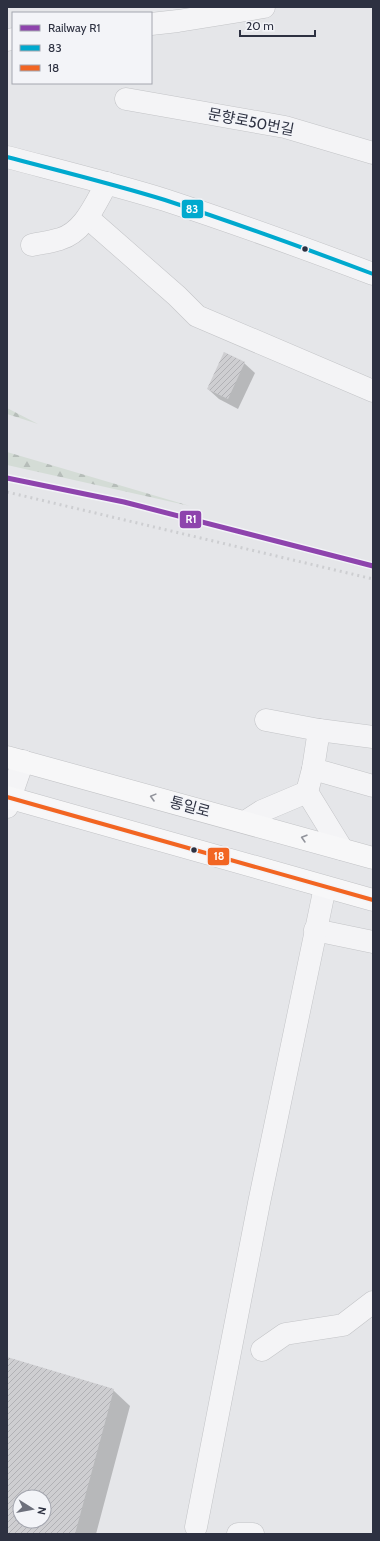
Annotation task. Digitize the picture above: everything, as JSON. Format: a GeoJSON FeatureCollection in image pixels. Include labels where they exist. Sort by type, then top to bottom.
{"type":"FeatureCollection","features":[{"type":"Feature","properties":{"kind":"main road","name":"통일로"},"geometry":{"type":"LineString","coordinates":[[15,759],[373,858]]}},
{"type":"Feature","properties":{"kind":"main road"},"geometry":{"type":"LineString","coordinates":[[8,800],[373,900]]}},
{"type":"Feature","properties":{"kind":"street"},"geometry":{"type":"LineString","coordinates":[[152,24],[264,7]]}},
{"type":"Feature","properties":{"kind":"street","name":"문향로50번길"},"geometry":{"type":"LineString","coordinates":[[126,99],[285,127],[373,153]]}},
{"type":"Feature","properties":{"kind":"street"},"geometry":{"type":"LineString","coordinates":[[7,157],[107,183],[164,200],[373,274]]}},
{"type":"Feature","properties":{"kind":"street"},"geometry":{"type":"LineString","coordinates":[[32,245],[60,239],[70,235],[88,218],[107,183]]}},
{"type":"Feature","properties":{"kind":"street"},"geometry":{"type":"LineString","coordinates":[[88,218],[178,296],[197,316],[373,391]]}},
{"type":"Feature","properties":{"kind":"street"},"geometry":{"type":"LineString","coordinates":[[266,720],[319,730],[373,737]]}},
{"type":"Feature","properties":{"kind":"street"},"geometry":{"type":"LineString","coordinates":[[319,730],[313,769],[307,792],[342,849]]}},
{"type":"Feature","properties":{"kind":"street"},"geometry":{"type":"LineString","coordinates":[[8,800],[15,759]]}},
{"type":"Feature","properties":{"kind":"street"},"geometry":{"type":"LineString","coordinates":[[313,769],[373,786]]}},
{"type":"Feature","properties":{"kind":"street"},"geometry":{"type":"LineString","coordinates":[[245,822],[262,811],[307,792]]}},
{"type":"Feature","properties":{"kind":"street"},"geometry":{"type":"LineString","coordinates":[[196,1527],[259,1203],[325,887]]}},
{"type":"Feature","properties":{"kind":"street"},"geometry":{"type":"LineString","coordinates":[[315,930],[373,942]]}},
{"type":"Feature","properties":{"kind":"street"},"geometry":{"type":"LineString","coordinates":[[262,1350],[285,1334],[343,1325],[373,1302]]}},
{"type":"Feature","properties":{"kind":"street"},"geometry":{"type":"LineString","coordinates":[[238,1534],[253,1534]]}},
{"type":"Feature","properties":{"kind":"green space"},"geometry":{"type":"Polygon","coordinates":[[[7,408],[38,424],[7,414],[7,408]]]}},
{"type":"Feature","properties":{"kind":"green space"},"geometry":{"type":"Polygon","coordinates":[[[7,452],[190,506],[7,465],[7,452]]]}},
{"type":"Feature","properties":{"kind":"building"},"geometry":{"type":"Polygon","coordinates":[[[224,352],[245,362],[228,399],[207,389],[224,352]]]}},
{"type":"Feature","properties":{"kind":"building"},"geometry":{"type":"Polygon","coordinates":[[[7,1357],[114,1389],[75,1534],[7,1534],[7,1357]]]}},
{"type":"Feature","properties":{"kind":"railway"},"geometry":{"type":"LineString","coordinates":[[7,492],[373,579]]}},
{"type":"Feature","properties":{"kind":"rail line","name":"R1"},"geometry":{"type":"LineString","coordinates":[[7,478],[124,502],[373,566]]}},
{"type":"Feature","properties":{"kind":"transit line","name":"83"},"geometry":{"type":"LineString","coordinates":[[7,157],[165,200],[373,274]]}},
{"type":"Feature","properties":{"kind":"transit line","name":"18"},"geometry":{"type":"LineString","coordinates":[[7,797],[373,900]]}}]}
